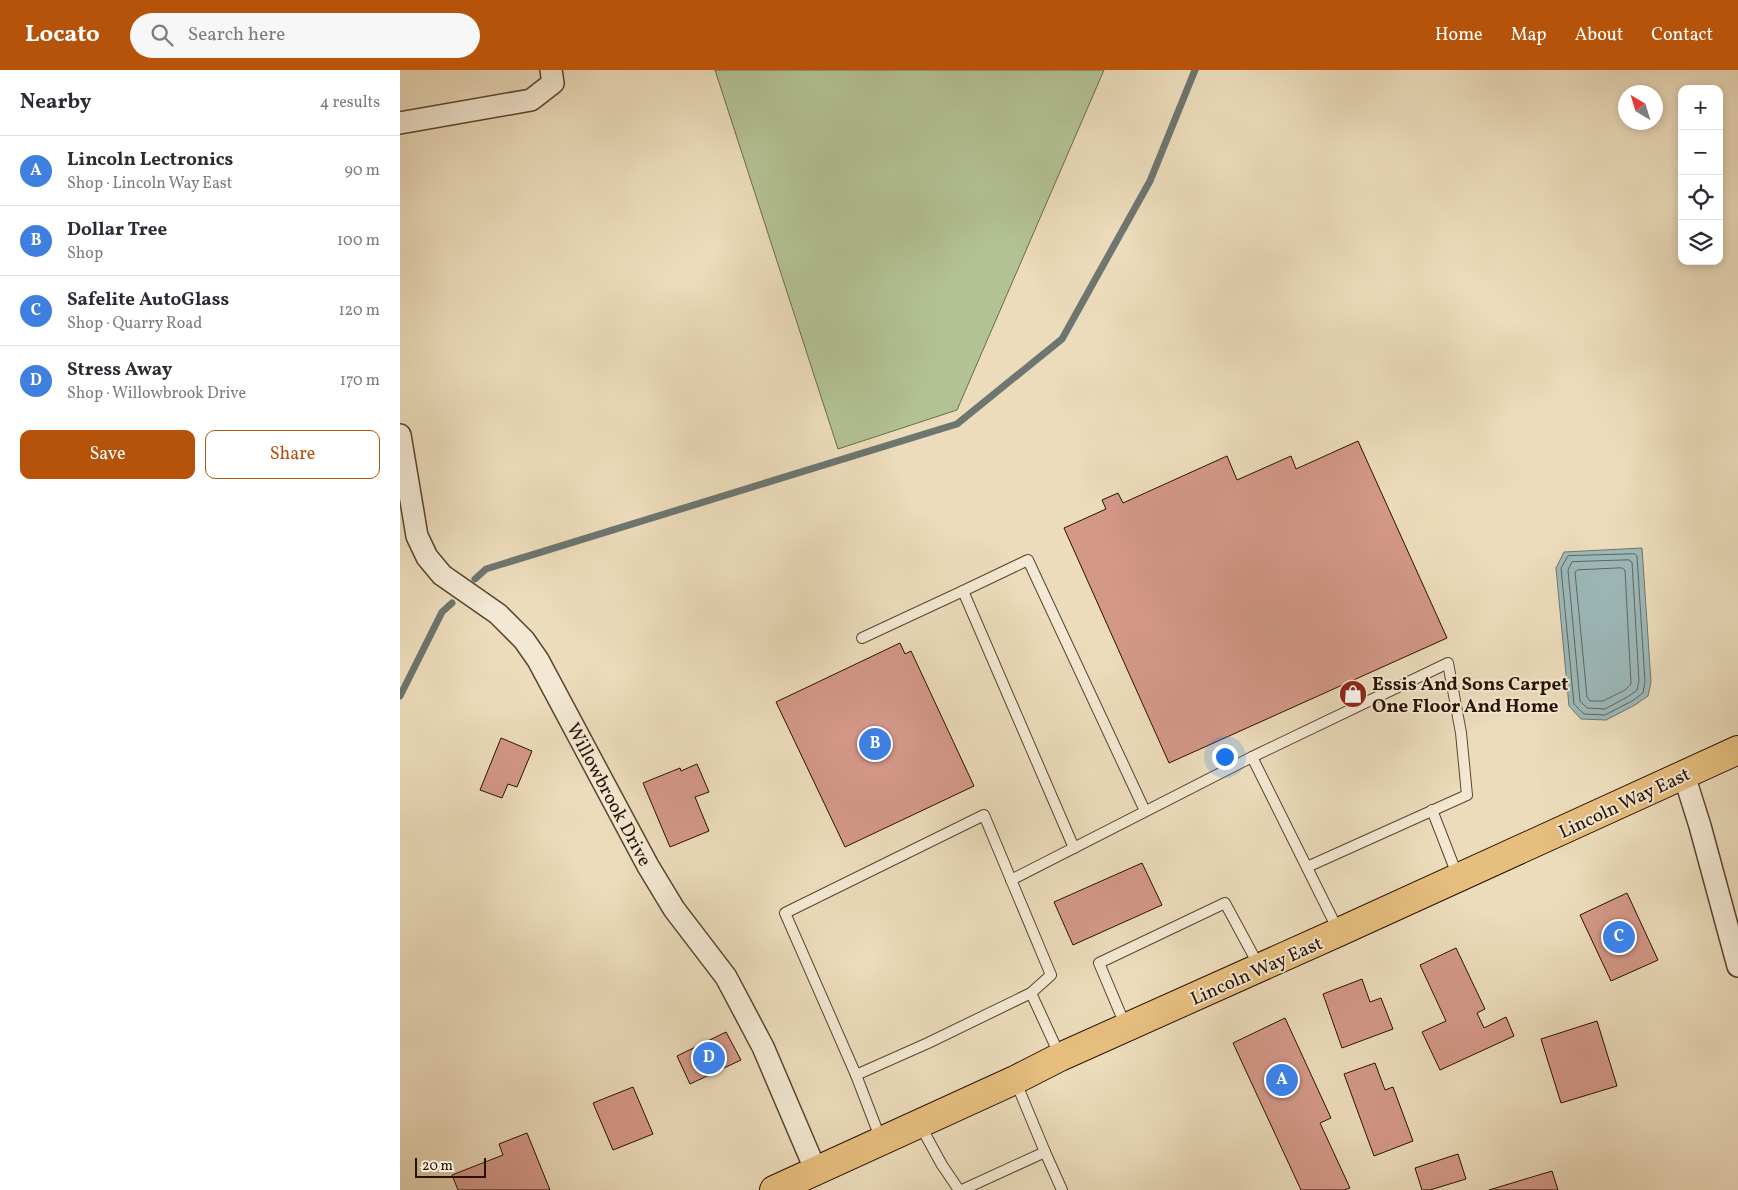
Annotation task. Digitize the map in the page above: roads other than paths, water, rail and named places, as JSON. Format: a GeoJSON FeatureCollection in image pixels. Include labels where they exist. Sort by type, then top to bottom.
{"type":"FeatureCollection","features":[{"type":"Feature","properties":{"kind":"highway","name":"Lincoln Way East"},"geometry":{"type":"LineString","coordinates":[[774,1190],[1015,1080],[1060,1057],[1340,932],[1738,750]]}},
{"type":"Feature","properties":{"kind":"street"},"geometry":{"type":"LineString","coordinates":[[400,122],[531,100],[553,83],[551,70]]}},
{"type":"Feature","properties":{"kind":"street","name":"Willowbrook Drive"},"geometry":{"type":"LineString","coordinates":[[400,434],[417,536],[427,557],[442,575],[498,614],[524,640],[538,660],[669,902],[726,977],[763,1047],[816,1171]]}},
{"type":"Feature","properties":{"kind":"street"},"geometry":{"type":"LineString","coordinates":[[1684,775],[1700,826],[1738,966]]}},
{"type":"Feature","properties":{"kind":"lane"},"geometry":{"type":"LineString","coordinates":[[862,638],[1028,560],[1145,812]]}},
{"type":"Feature","properties":{"kind":"lane"},"geometry":{"type":"LineString","coordinates":[[963,590],[1074,848]]}},
{"type":"Feature","properties":{"kind":"lane"},"geometry":{"type":"LineString","coordinates":[[1011,880],[1252,757],[1448,663],[1461,733],[1467,795],[1307,867]]}},
{"type":"Feature","properties":{"kind":"lane"},"geometry":{"type":"LineString","coordinates":[[1252,757],[1340,932]]}},
{"type":"Feature","properties":{"kind":"lane"},"geometry":{"type":"LineString","coordinates":[[1432,810],[1458,878]]}},
{"type":"Feature","properties":{"kind":"lane"},"geometry":{"type":"LineString","coordinates":[[856,1075],[928,1043],[1031,993],[1051,975],[984,815],[785,913],[856,1075],[882,1141]]}},
{"type":"Feature","properties":{"kind":"lane"},"geometry":{"type":"LineString","coordinates":[[1126,1028],[1099,963],[1225,903],[1259,967]]}},
{"type":"Feature","properties":{"kind":"lane"},"geometry":{"type":"LineString","coordinates":[[1031,993],[1060,1057]]}},
{"type":"Feature","properties":{"kind":"lane"},"geometry":{"type":"LineString","coordinates":[[1015,1080],[1062,1190]]}},
{"type":"Feature","properties":{"kind":"lane"},"geometry":{"type":"LineString","coordinates":[[920,1124],[942,1165],[960,1190],[1045,1152]]}},
{"type":"Feature","properties":{"kind":"water"},"geometry":{"type":"Polygon","coordinates":[[[1642,548],[1651,682],[1648,696],[1606,720],[1581,719],[1569,706],[1556,568],[1564,552],[1642,548]]]}},
{"type":"Feature","properties":{"kind":"waterway"},"geometry":{"type":"LineString","coordinates":[[475,579],[486,569],[957,424],[1062,339],[1150,181],[1195,70]]}},
{"type":"Feature","properties":{"kind":"waterway"},"geometry":{"type":"LineString","coordinates":[[400,696],[442,612],[452,603]]}},
{"type":"Feature","properties":{"kind":"place","name":"Essis And Sons Carpet One Floor And Home"},"geometry":{"type":"Point","coordinates":[1353,694]}},
{"type":"Feature","properties":{"kind":"place","name":"Dollar Tree"},"geometry":{"type":"Point","coordinates":[875,744]}},
{"type":"Feature","properties":{"kind":"place","name":"Safelite AutoGlass"},"geometry":{"type":"Point","coordinates":[1619,937]}},
{"type":"Feature","properties":{"kind":"place","name":"Stress Away"},"geometry":{"type":"Point","coordinates":[709,1058]}},
{"type":"Feature","properties":{"kind":"place","name":"Lincoln Lectronics"},"geometry":{"type":"Point","coordinates":[1282,1080]}}]}
